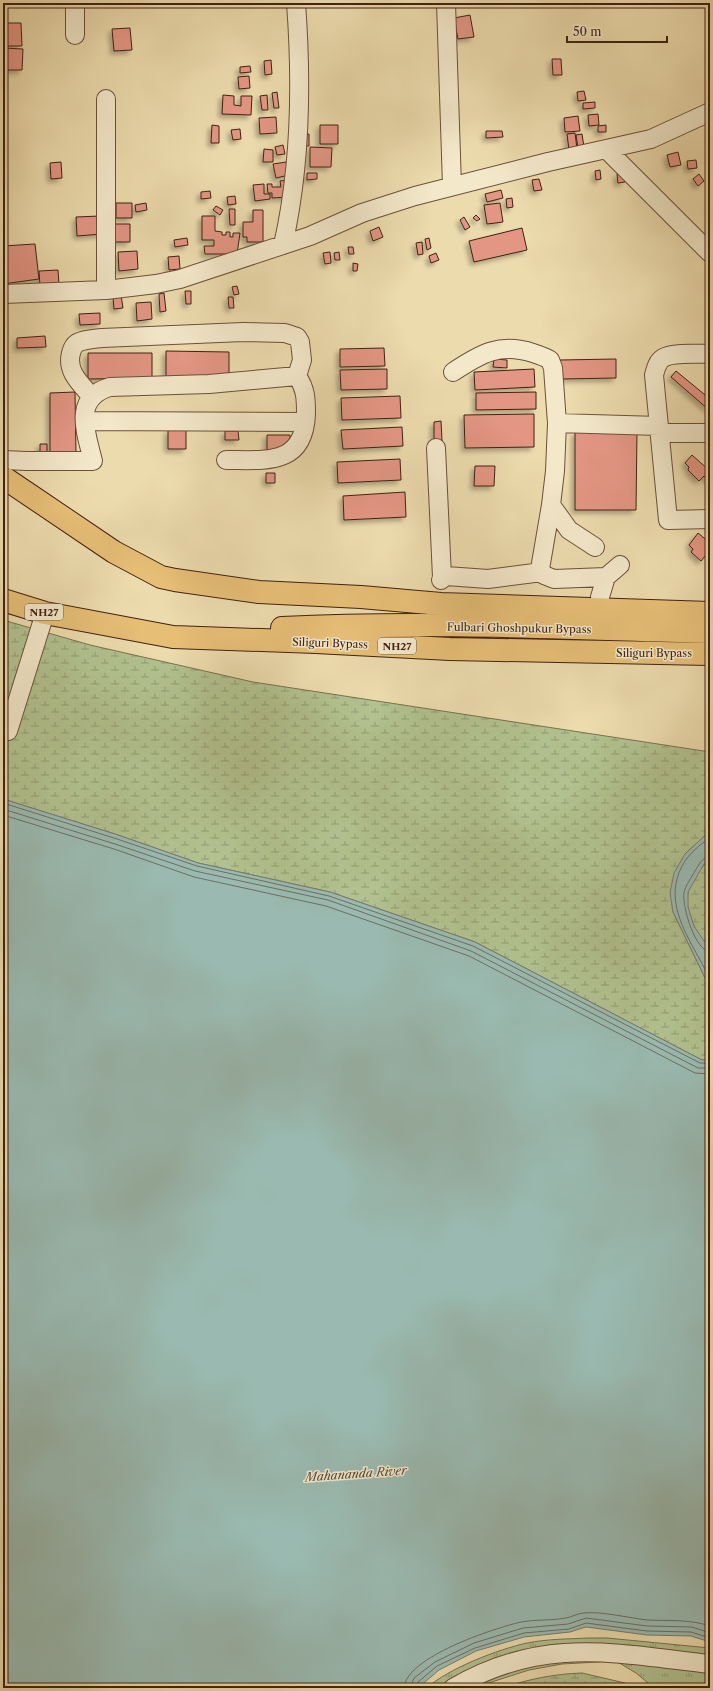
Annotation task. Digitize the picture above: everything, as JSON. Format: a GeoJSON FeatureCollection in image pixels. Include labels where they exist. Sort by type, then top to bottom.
{"type":"FeatureCollection","features":[{"type":"Feature","properties":{"kind":"main road"},"geometry":{"type":"LineString","coordinates":[[3,477],[114,552],[161,577],[175,580],[259,592],[361,597],[441,604],[710,612]]}},
{"type":"Feature","properties":{"kind":"main road","name":"Siliguri Bypass"},"geometry":{"type":"LineString","coordinates":[[3,600],[45,613],[173,637],[450,649],[710,654]]}},
{"type":"Feature","properties":{"kind":"main road","name":"Fulbari Ghoshpukur Bypass"},"geometry":{"type":"LineString","coordinates":[[86,620],[218,631],[329,626],[710,632]]}},
{"type":"Feature","properties":{"kind":"street"},"geometry":{"type":"LineString","coordinates":[[74,35],[76,3]]}},
{"type":"Feature","properties":{"kind":"street"},"geometry":{"type":"LineString","coordinates":[[283,245],[292,207],[298,120],[300,58],[296,3]]}},
{"type":"Feature","properties":{"kind":"street"},"geometry":{"type":"LineString","coordinates":[[446,3],[452,186]]}},
{"type":"Feature","properties":{"kind":"street"},"geometry":{"type":"LineString","coordinates":[[106,99],[106,290]]}},
{"type":"Feature","properties":{"kind":"street"},"geometry":{"type":"LineString","coordinates":[[3,294],[106,290],[156,284],[180,279],[283,245],[362,213],[452,186],[651,139],[710,112]]}},
{"type":"Feature","properties":{"kind":"street"},"geometry":{"type":"LineString","coordinates":[[606,150],[710,253]]}},
{"type":"Feature","properties":{"kind":"street"},"geometry":{"type":"LineString","coordinates":[[92,397],[73,375],[69,361],[72,348],[76,344],[83,341],[102,338],[243,332],[285,333],[297,337],[300,342],[302,360],[297,376],[306,393],[305,422],[300,440],[288,455],[267,460],[226,460]]}},
{"type":"Feature","properties":{"kind":"street"},"geometry":{"type":"LineString","coordinates":[[453,372],[478,356],[500,349],[520,349],[547,358],[552,363],[557,424],[551,505],[541,564],[542,572],[549,578],[554,579],[606,577]]}},
{"type":"Feature","properties":{"kind":"street"},"geometry":{"type":"LineString","coordinates":[[710,354],[672,355],[663,358],[657,364],[655,379],[668,520],[710,519]]}},
{"type":"Feature","properties":{"kind":"street"},"geometry":{"type":"LineString","coordinates":[[3,460],[27,462],[93,461],[85,421],[85,410],[87,403],[102,389],[116,386],[209,384],[297,376]]}},
{"type":"Feature","properties":{"kind":"street"},"geometry":{"type":"LineString","coordinates":[[85,421],[305,422]]}},
{"type":"Feature","properties":{"kind":"street"},"geometry":{"type":"LineString","coordinates":[[557,424],[710,433]]}},
{"type":"Feature","properties":{"kind":"street"},"geometry":{"type":"LineString","coordinates":[[436,448],[442,579],[450,576],[488,579],[542,572]]}},
{"type":"Feature","properties":{"kind":"street"},"geometry":{"type":"LineString","coordinates":[[551,505],[569,530],[595,547]]}},
{"type":"Feature","properties":{"kind":"street"},"geometry":{"type":"LineString","coordinates":[[600,597],[606,577],[620,565]]}},
{"type":"Feature","properties":{"kind":"street"},"geometry":{"type":"LineString","coordinates":[[8,731],[45,613]]}},
{"type":"Feature","properties":{"kind":"street"},"geometry":{"type":"LineString","coordinates":[[453,1688],[477,1674],[506,1663],[541,1655],[574,1652],[607,1652],[710,1664]]}},
{"type":"Feature","properties":{"kind":"green space"},"geometry":{"type":"Polygon","coordinates":[[[3,620],[90,645],[253,682],[710,752],[710,831],[685,854],[673,912],[710,988],[710,1059],[702,1060],[475,942],[330,892],[198,863],[118,835],[3,799],[3,620]]]}},
{"type":"Feature","properties":{"kind":"green space"},"geometry":{"type":"Polygon","coordinates":[[[710,859],[710,950],[705,945],[693,923],[687,900],[689,889],[694,880],[700,870],[710,859]]]}},
{"type":"Feature","properties":{"kind":"green space"},"geometry":{"type":"Polygon","coordinates":[[[607,1638],[710,1648],[710,1688],[654,1688],[636,1673],[616,1661],[562,1664],[529,1670],[473,1688],[427,1688],[460,1667],[502,1650],[527,1643],[558,1639],[607,1638]]]}},
{"type":"Feature","properties":{"kind":"green space"},"geometry":{"type":"Polygon","coordinates":[[[582,1673],[625,1683],[633,1688],[502,1688],[522,1682],[561,1674],[582,1673]]]}},
{"type":"Feature","properties":{"kind":"water","name":"Mahananda River"},"geometry":{"type":"Polygon","coordinates":[[[3,799],[118,835],[198,863],[330,892],[475,942],[702,1060],[710,1059],[710,1642],[691,1636],[647,1635],[586,1627],[570,1632],[524,1637],[476,1651],[439,1670],[418,1688],[3,1688],[3,799]]]}},
{"type":"Feature","properties":{"kind":"water"},"geometry":{"type":"Polygon","coordinates":[[[710,831],[710,859],[704,864],[688,892],[688,907],[694,926],[710,950],[710,988],[673,912],[670,893],[674,873],[685,854],[710,831]]]}},
{"type":"Feature","properties":{"kind":"building"},"geometry":{"type":"Polygon","coordinates":[[[470,15],[474,37],[458,39],[454,18],[470,15]]]}},
{"type":"Feature","properties":{"kind":"building"},"geometry":{"type":"Polygon","coordinates":[[[3,23],[21,23],[22,46],[3,46],[3,23]]]}},
{"type":"Feature","properties":{"kind":"building"},"geometry":{"type":"Polygon","coordinates":[[[130,28],[132,50],[114,51],[112,29],[130,28]]]}},
{"type":"Feature","properties":{"kind":"building"},"geometry":{"type":"Polygon","coordinates":[[[3,48],[23,49],[22,70],[3,70],[3,48]]]}},
{"type":"Feature","properties":{"kind":"building"},"geometry":{"type":"Polygon","coordinates":[[[552,59],[561,59],[562,75],[553,75],[552,59]]]}},
{"type":"Feature","properties":{"kind":"building"},"geometry":{"type":"Polygon","coordinates":[[[271,60],[272,74],[265,75],[264,61],[271,60]]]}},
{"type":"Feature","properties":{"kind":"building"},"geometry":{"type":"Polygon","coordinates":[[[250,66],[251,72],[240,73],[240,67],[250,66]]]}},
{"type":"Feature","properties":{"kind":"building"},"geometry":{"type":"Polygon","coordinates":[[[249,76],[250,88],[239,89],[238,77],[249,76]]]}},
{"type":"Feature","properties":{"kind":"building"},"geometry":{"type":"Polygon","coordinates":[[[584,91],[586,100],[578,101],[577,92],[584,91]]]}},
{"type":"Feature","properties":{"kind":"building"},"geometry":{"type":"Polygon","coordinates":[[[277,92],[279,108],[274,108],[272,93],[277,92]]]}},
{"type":"Feature","properties":{"kind":"building"},"geometry":{"type":"Polygon","coordinates":[[[223,95],[234,96],[234,105],[241,106],[241,96],[252,96],[251,115],[222,114],[223,95]]]}},
{"type":"Feature","properties":{"kind":"building"},"geometry":{"type":"Polygon","coordinates":[[[267,95],[268,110],[262,110],[260,96],[267,95]]]}},
{"type":"Feature","properties":{"kind":"building"},"geometry":{"type":"Polygon","coordinates":[[[595,102],[595,108],[583,109],[583,103],[595,102]]]}},
{"type":"Feature","properties":{"kind":"building"},"geometry":{"type":"Polygon","coordinates":[[[598,114],[599,125],[589,126],[588,115],[598,114]]]}},
{"type":"Feature","properties":{"kind":"building"},"geometry":{"type":"Polygon","coordinates":[[[578,116],[580,131],[565,132],[564,118],[578,116]]]}},
{"type":"Feature","properties":{"kind":"building"},"geometry":{"type":"Polygon","coordinates":[[[276,117],[277,133],[260,134],[259,118],[276,117]]]}},
{"type":"Feature","properties":{"kind":"building"},"geometry":{"type":"Polygon","coordinates":[[[212,125],[219,126],[219,143],[211,143],[212,125]]]}},
{"type":"Feature","properties":{"kind":"building"},"geometry":{"type":"Polygon","coordinates":[[[320,125],[338,125],[338,144],[320,144],[320,125]]]}},
{"type":"Feature","properties":{"kind":"building"},"geometry":{"type":"Polygon","coordinates":[[[606,125],[606,132],[598,132],[598,126],[606,125]]]}},
{"type":"Feature","properties":{"kind":"building"},"geometry":{"type":"Polygon","coordinates":[[[240,129],[241,139],[233,140],[231,130],[240,129]]]}},
{"type":"Feature","properties":{"kind":"building"},"geometry":{"type":"Polygon","coordinates":[[[486,131],[502,131],[503,137],[486,138],[486,131]]]}},
{"type":"Feature","properties":{"kind":"building"},"geometry":{"type":"Polygon","coordinates":[[[575,133],[577,149],[569,150],[567,134],[575,133]]]}},
{"type":"Feature","properties":{"kind":"building"},"geometry":{"type":"Polygon","coordinates":[[[309,134],[309,146],[303,146],[302,135],[309,134]]]}},
{"type":"Feature","properties":{"kind":"building"},"geometry":{"type":"Polygon","coordinates":[[[582,134],[584,147],[578,148],[576,135],[582,134]]]}},
{"type":"Feature","properties":{"kind":"building"},"geometry":{"type":"Polygon","coordinates":[[[283,145],[285,154],[277,155],[275,147],[283,145]]]}},
{"type":"Feature","properties":{"kind":"building"},"geometry":{"type":"Polygon","coordinates":[[[310,147],[332,148],[331,167],[310,167],[310,147]]]}},
{"type":"Feature","properties":{"kind":"building"},"geometry":{"type":"Polygon","coordinates":[[[264,149],[273,150],[273,162],[263,162],[264,149]]]}},
{"type":"Feature","properties":{"kind":"building"},"geometry":{"type":"Polygon","coordinates":[[[678,152],[681,165],[670,167],[667,155],[678,152]]]}},
{"type":"Feature","properties":{"kind":"building"},"geometry":{"type":"Polygon","coordinates":[[[696,160],[697,168],[688,169],[687,161],[696,160]]]}},
{"type":"Feature","properties":{"kind":"building"},"geometry":{"type":"Polygon","coordinates":[[[61,162],[62,178],[51,179],[50,163],[61,162]]]}},
{"type":"Feature","properties":{"kind":"building"},"geometry":{"type":"Polygon","coordinates":[[[286,162],[289,175],[276,178],[273,164],[286,162]]]}},
{"type":"Feature","properties":{"kind":"building"},"geometry":{"type":"Polygon","coordinates":[[[600,170],[601,179],[596,180],[595,171],[600,170]]]}},
{"type":"Feature","properties":{"kind":"building"},"geometry":{"type":"Polygon","coordinates":[[[307,173],[317,173],[317,179],[307,180],[307,173]]]}},
{"type":"Feature","properties":{"kind":"building"},"geometry":{"type":"Polygon","coordinates":[[[623,173],[625,182],[618,183],[617,174],[623,173]]]}},
{"type":"Feature","properties":{"kind":"building"},"geometry":{"type":"Polygon","coordinates":[[[699,174],[704,181],[698,186],[693,179],[699,174]]]}},
{"type":"Feature","properties":{"kind":"building"},"geometry":{"type":"Polygon","coordinates":[[[539,179],[542,190],[534,191],[532,180],[539,179]]]}},
{"type":"Feature","properties":{"kind":"building"},"geometry":{"type":"Polygon","coordinates":[[[288,180],[289,197],[272,198],[272,193],[268,193],[267,184],[272,184],[272,187],[281,187],[280,181],[288,180]]]}},
{"type":"Feature","properties":{"kind":"building"},"geometry":{"type":"Polygon","coordinates":[[[264,184],[264,194],[270,194],[270,199],[255,201],[253,185],[264,184]]]}},
{"type":"Feature","properties":{"kind":"building"},"geometry":{"type":"Polygon","coordinates":[[[501,190],[503,198],[487,202],[485,194],[501,190]]]}},
{"type":"Feature","properties":{"kind":"building"},"geometry":{"type":"Polygon","coordinates":[[[210,191],[211,198],[201,199],[201,192],[210,191]]]}},
{"type":"Feature","properties":{"kind":"building"},"geometry":{"type":"Polygon","coordinates":[[[235,196],[236,204],[228,205],[227,197],[235,196]]]}},
{"type":"Feature","properties":{"kind":"building"},"geometry":{"type":"Polygon","coordinates":[[[512,198],[513,207],[507,208],[506,199],[512,198]]]}},
{"type":"Feature","properties":{"kind":"building"},"geometry":{"type":"Polygon","coordinates":[[[116,203],[132,203],[132,218],[116,218],[116,203]]]}},
{"type":"Feature","properties":{"kind":"building"},"geometry":{"type":"Polygon","coordinates":[[[146,203],[147,210],[136,212],[135,205],[146,203]]]}},
{"type":"Feature","properties":{"kind":"building"},"geometry":{"type":"Polygon","coordinates":[[[500,203],[503,222],[487,224],[484,205],[500,203]]]}},
{"type":"Feature","properties":{"kind":"building"},"geometry":{"type":"Polygon","coordinates":[[[216,206],[223,210],[220,215],[213,210],[216,206]]]}},
{"type":"Feature","properties":{"kind":"building"},"geometry":{"type":"Polygon","coordinates":[[[229,209],[235,209],[235,225],[230,225],[229,209]]]}},
{"type":"Feature","properties":{"kind":"building"},"geometry":{"type":"Polygon","coordinates":[[[253,210],[263,210],[263,242],[247,242],[247,237],[243,237],[243,222],[253,222],[253,210]]]}},
{"type":"Feature","properties":{"kind":"building"},"geometry":{"type":"Polygon","coordinates":[[[476,215],[480,219],[477,221],[473,218],[476,215]]]}},
{"type":"Feature","properties":{"kind":"building"},"geometry":{"type":"Polygon","coordinates":[[[100,216],[102,234],[77,236],[76,217],[100,216]]]}},
{"type":"Feature","properties":{"kind":"building"},"geometry":{"type":"Polygon","coordinates":[[[202,216],[215,216],[215,231],[222,232],[222,235],[226,235],[226,232],[230,232],[230,237],[233,237],[233,233],[240,233],[237,254],[205,254],[204,246],[214,246],[214,240],[202,240],[202,216]]]}},
{"type":"Feature","properties":{"kind":"building"},"geometry":{"type":"Polygon","coordinates":[[[464,217],[470,227],[465,230],[460,220],[464,217]]]}},
{"type":"Feature","properties":{"kind":"building"},"geometry":{"type":"Polygon","coordinates":[[[113,224],[130,224],[130,242],[114,242],[113,224]]]}},
{"type":"Feature","properties":{"kind":"building"},"geometry":{"type":"Polygon","coordinates":[[[379,227],[383,237],[373,241],[370,231],[379,227]]]}},
{"type":"Feature","properties":{"kind":"building"},"geometry":{"type":"Polygon","coordinates":[[[522,228],[527,250],[474,262],[469,241],[522,228]]]}},
{"type":"Feature","properties":{"kind":"building"},"geometry":{"type":"Polygon","coordinates":[[[187,238],[188,245],[175,247],[174,240],[187,238]]]}},
{"type":"Feature","properties":{"kind":"building"},"geometry":{"type":"Polygon","coordinates":[[[429,238],[431,248],[427,250],[425,239],[429,238]]]}},
{"type":"Feature","properties":{"kind":"building"},"geometry":{"type":"Polygon","coordinates":[[[422,242],[423,254],[418,255],[416,243],[422,242]]]}},
{"type":"Feature","properties":{"kind":"building"},"geometry":{"type":"Polygon","coordinates":[[[35,244],[39,279],[3,284],[3,246],[35,244]]]}},
{"type":"Feature","properties":{"kind":"building"},"geometry":{"type":"Polygon","coordinates":[[[348,247],[353,247],[354,254],[349,254],[348,247]]]}},
{"type":"Feature","properties":{"kind":"building"},"geometry":{"type":"Polygon","coordinates":[[[137,251],[138,269],[119,271],[118,252],[137,251]]]}},
{"type":"Feature","properties":{"kind":"building"},"geometry":{"type":"Polygon","coordinates":[[[330,252],[331,263],[325,264],[323,253],[330,252]]]}},
{"type":"Feature","properties":{"kind":"building"},"geometry":{"type":"Polygon","coordinates":[[[339,252],[340,260],[335,260],[334,253],[339,252]]]}},
{"type":"Feature","properties":{"kind":"building"},"geometry":{"type":"Polygon","coordinates":[[[436,253],[439,260],[431,263],[429,256],[436,253]]]}},
{"type":"Feature","properties":{"kind":"building"},"geometry":{"type":"Polygon","coordinates":[[[179,256],[180,269],[169,270],[168,257],[179,256]]]}},
{"type":"Feature","properties":{"kind":"building"},"geometry":{"type":"Polygon","coordinates":[[[353,263],[358,264],[357,271],[353,271],[353,263]]]}},
{"type":"Feature","properties":{"kind":"building"},"geometry":{"type":"Polygon","coordinates":[[[58,270],[59,285],[40,286],[39,271],[58,270]]]}},
{"type":"Feature","properties":{"kind":"building"},"geometry":{"type":"Polygon","coordinates":[[[237,286],[239,294],[234,295],[232,287],[237,286]]]}},
{"type":"Feature","properties":{"kind":"building"},"geometry":{"type":"Polygon","coordinates":[[[185,291],[191,291],[191,304],[186,304],[185,291]]]}},
{"type":"Feature","properties":{"kind":"building"},"geometry":{"type":"Polygon","coordinates":[[[164,293],[166,311],[160,312],[159,294],[164,293]]]}},
{"type":"Feature","properties":{"kind":"building"},"geometry":{"type":"Polygon","coordinates":[[[121,295],[123,308],[114,309],[113,297],[121,295]]]}},
{"type":"Feature","properties":{"kind":"building"},"geometry":{"type":"Polygon","coordinates":[[[228,297],[233,297],[234,308],[229,308],[228,297]]]}},
{"type":"Feature","properties":{"kind":"building"},"geometry":{"type":"Polygon","coordinates":[[[151,302],[152,319],[137,321],[136,303],[151,302]]]}},
{"type":"Feature","properties":{"kind":"building"},"geometry":{"type":"Polygon","coordinates":[[[100,313],[100,324],[80,325],[79,314],[100,313]]]}},
{"type":"Feature","properties":{"kind":"building"},"geometry":{"type":"Polygon","coordinates":[[[45,336],[46,347],[17,348],[17,338],[45,336]]]}},
{"type":"Feature","properties":{"kind":"building"},"geometry":{"type":"Polygon","coordinates":[[[384,348],[385,366],[340,367],[340,349],[384,348]]]}},
{"type":"Feature","properties":{"kind":"building"},"geometry":{"type":"Polygon","coordinates":[[[166,351],[229,352],[229,379],[166,379],[166,351]]]}},
{"type":"Feature","properties":{"kind":"building"},"geometry":{"type":"Polygon","coordinates":[[[88,353],[152,353],[152,378],[88,379],[88,353]]]}},
{"type":"Feature","properties":{"kind":"building"},"geometry":{"type":"Polygon","coordinates":[[[494,359],[507,360],[507,368],[493,367],[494,359]]]}},
{"type":"Feature","properties":{"kind":"building"},"geometry":{"type":"Polygon","coordinates":[[[616,359],[616,378],[561,379],[560,360],[616,359]]]}},
{"type":"Feature","properties":{"kind":"building"},"geometry":{"type":"Polygon","coordinates":[[[387,369],[387,389],[341,390],[340,370],[387,369]]]}},
{"type":"Feature","properties":{"kind":"building"},"geometry":{"type":"Polygon","coordinates":[[[534,369],[535,387],[475,390],[474,372],[534,369]]]}},
{"type":"Feature","properties":{"kind":"building"},"geometry":{"type":"Polygon","coordinates":[[[676,371],[710,399],[709,410],[671,377],[676,371]]]}},
{"type":"Feature","properties":{"kind":"building"},"geometry":{"type":"Polygon","coordinates":[[[75,392],[76,455],[50,455],[50,393],[75,392]]]}},
{"type":"Feature","properties":{"kind":"building"},"geometry":{"type":"Polygon","coordinates":[[[536,392],[536,409],[476,410],[476,393],[536,392]]]}},
{"type":"Feature","properties":{"kind":"building"},"geometry":{"type":"Polygon","coordinates":[[[400,396],[401,418],[342,420],[341,398],[400,396]]]}},
{"type":"Feature","properties":{"kind":"building"},"geometry":{"type":"Polygon","coordinates":[[[534,414],[534,447],[465,448],[464,415],[534,414]]]}},
{"type":"Feature","properties":{"kind":"building"},"geometry":{"type":"Polygon","coordinates":[[[441,421],[442,441],[434,441],[434,422],[441,421]]]}},
{"type":"Feature","properties":{"kind":"building"},"geometry":{"type":"Polygon","coordinates":[[[402,427],[403,446],[343,449],[341,430],[402,427]]]}},
{"type":"Feature","properties":{"kind":"building"},"geometry":{"type":"Polygon","coordinates":[[[168,430],[186,430],[186,449],[168,449],[168,430]]]}},
{"type":"Feature","properties":{"kind":"building"},"geometry":{"type":"Polygon","coordinates":[[[225,431],[238,431],[239,440],[225,440],[225,431]]]}},
{"type":"Feature","properties":{"kind":"building"},"geometry":{"type":"Polygon","coordinates":[[[637,431],[636,510],[575,510],[575,432],[637,431]]]}},
{"type":"Feature","properties":{"kind":"building"},"geometry":{"type":"Polygon","coordinates":[[[267,435],[290,435],[290,450],[267,450],[267,435]]]}},
{"type":"Feature","properties":{"kind":"building"},"geometry":{"type":"Polygon","coordinates":[[[40,444],[47,444],[47,456],[40,456],[40,444]]]}},
{"type":"Feature","properties":{"kind":"building"},"geometry":{"type":"Polygon","coordinates":[[[692,455],[710,471],[710,482],[704,476],[699,481],[688,470],[689,467],[685,463],[692,455]]]}},
{"type":"Feature","properties":{"kind":"building"},"geometry":{"type":"Polygon","coordinates":[[[400,459],[401,480],[338,483],[337,462],[400,459]]]}},
{"type":"Feature","properties":{"kind":"building"},"geometry":{"type":"Polygon","coordinates":[[[475,466],[495,466],[494,486],[474,486],[475,466]]]}},
{"type":"Feature","properties":{"kind":"building"},"geometry":{"type":"Polygon","coordinates":[[[266,473],[275,473],[275,483],[266,483],[266,473]]]}},
{"type":"Feature","properties":{"kind":"building"},"geometry":{"type":"Polygon","coordinates":[[[405,492],[406,517],[344,520],[343,496],[405,492]]]}},
{"type":"Feature","properties":{"kind":"building"},"geometry":{"type":"Polygon","coordinates":[[[698,533],[710,543],[710,550],[701,561],[691,552],[693,549],[689,545],[698,533]]]}}]}
